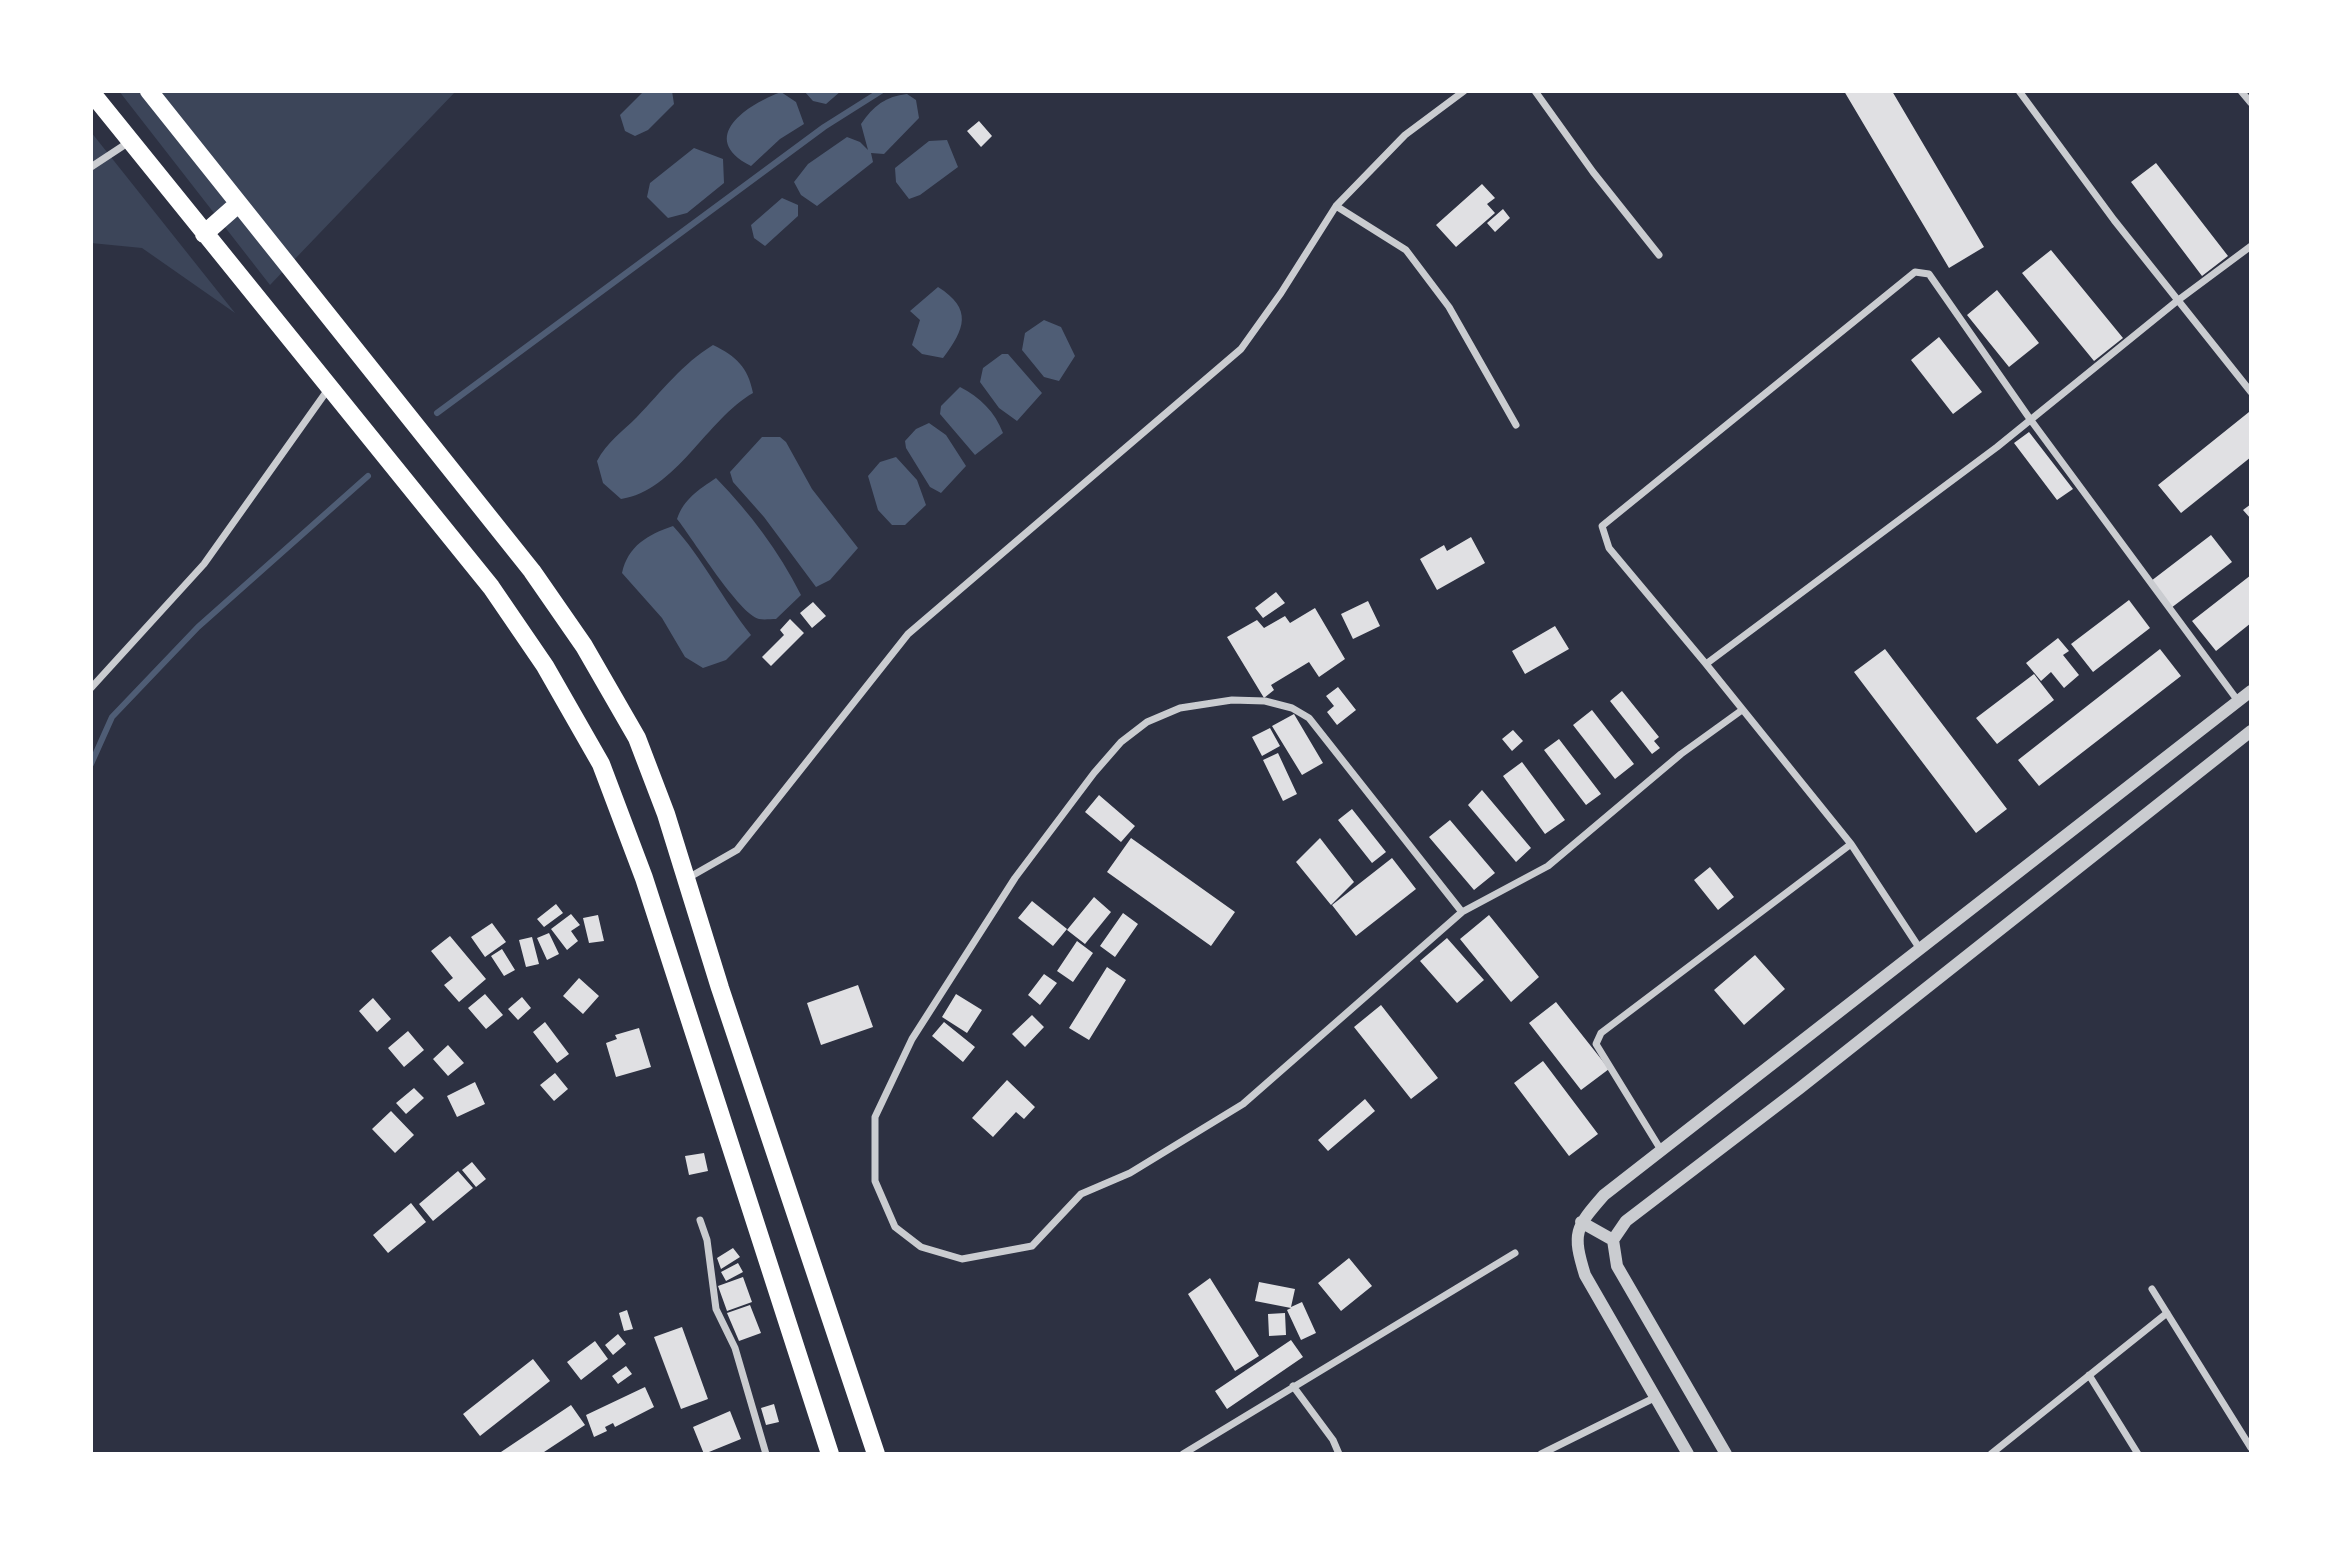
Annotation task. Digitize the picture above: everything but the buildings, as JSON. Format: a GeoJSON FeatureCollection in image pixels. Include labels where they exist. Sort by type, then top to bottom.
{"type":"FeatureCollection","features":[{"type":"Feature","properties":{"kind":"main road"},"geometry":{"type":"LineString","coordinates":[[149,91],[532,571],[584,646],[636,738],[687,879],[732,1027],[876,1454]]}},
{"type":"Feature","properties":{"kind":"main road"},"geometry":{"type":"LineString","coordinates":[[91,92],[491,587],[545,666],[601,764],[644,878],[830,1454]]}},
{"type":"Feature","properties":{"kind":"main road"},"geometry":{"type":"LineString","coordinates":[[204,234],[238,204]]}},
{"type":"Feature","properties":{"kind":"street"},"geometry":{"type":"LineString","coordinates":[[687,879],[737,850],[908,634],[1241,349],[1281,293],[1336,206],[1405,135],[1464,91]]}},
{"type":"Feature","properties":{"kind":"street"},"geometry":{"type":"LineString","coordinates":[[1535,91],[1659,254]]}},
{"type":"Feature","properties":{"kind":"street"},"geometry":{"type":"LineString","coordinates":[[2019,91],[2176,301],[2251,392]]}},
{"type":"Feature","properties":{"kind":"street"},"geometry":{"type":"LineString","coordinates":[[2241,91],[2251,103]]}},
{"type":"Feature","properties":{"kind":"street"},"geometry":{"type":"LineString","coordinates":[[91,167],[129,142]]}},
{"type":"Feature","properties":{"kind":"street"},"geometry":{"type":"LineString","coordinates":[[1336,206],[1406,250],[1449,307],[1516,425]]}},
{"type":"Feature","properties":{"kind":"street"},"geometry":{"type":"LineString","coordinates":[[1706,664],[2030,419],[2176,301],[2251,246]]}},
{"type":"Feature","properties":{"kind":"street"},"geometry":{"type":"LineString","coordinates":[[1920,948],[1851,845],[1609,548],[1602,526],[1915,272],[1930,274],[2030,419],[2238,701]]}},
{"type":"Feature","properties":{"kind":"street"},"geometry":{"type":"LineString","coordinates":[[91,688],[204,564],[329,388]]}},
{"type":"Feature","properties":{"kind":"street"},"geometry":{"type":"LineString","coordinates":[[1688,1454],[1585,1275],[1577,1247],[1581,1222],[1604,1195],[2251,691]]}},
{"type":"Feature","properties":{"kind":"street"},"geometry":{"type":"LineString","coordinates":[[1462,912],[1310,718],[1292,708],[1265,701],[1232,700],[1180,708],[1147,722],[1121,742],[1094,773],[1015,878],[912,1039],[875,1117],[876,1181],[895,1227],[921,1247],[962,1259],[1032,1246],[1081,1194],[1130,1173],[1243,1104],[1462,912],[1548,866],[1681,754],[1742,710]]}},
{"type":"Feature","properties":{"kind":"street"},"geometry":{"type":"LineString","coordinates":[[1726,1454],[1617,1266],[1612,1240],[1626,1221],[1800,1088],[2251,731]]}},
{"type":"Feature","properties":{"kind":"street"},"geometry":{"type":"LineString","coordinates":[[1661,1150],[1596,1044],[1601,1033],[1851,845]]}},
{"type":"Feature","properties":{"kind":"street"},"geometry":{"type":"LineString","coordinates":[[700,1220],[708,1240],[716,1309],[739,1360],[766,1454]]}},
{"type":"Feature","properties":{"kind":"street"},"geometry":{"type":"LineString","coordinates":[[1581,1222],[1612,1240]]}},
{"type":"Feature","properties":{"kind":"street"},"geometry":{"type":"LineString","coordinates":[[1183,1454],[1515,1253]]}},
{"type":"Feature","properties":{"kind":"street"},"geometry":{"type":"LineString","coordinates":[[2152,1289],[2251,1448]]}},
{"type":"Feature","properties":{"kind":"street"},"geometry":{"type":"LineString","coordinates":[[1994,1453],[2167,1313]]}},
{"type":"Feature","properties":{"kind":"street"},"geometry":{"type":"LineString","coordinates":[[2090,1375],[2138,1454]]}},
{"type":"Feature","properties":{"kind":"street"},"geometry":{"type":"LineString","coordinates":[[1293,1386],[1333,1440],[1339,1454]]}},
{"type":"Feature","properties":{"kind":"street"},"geometry":{"type":"LineString","coordinates":[[1541,1454],[1654,1398]]}},
{"type":"Feature","properties":{"kind":"shaded area"},"geometry":{"type":"Polygon","coordinates":[[[119,91],[456,91],[270,285],[119,91]]]}},
{"type":"Feature","properties":{"kind":"shaded area"},"geometry":{"type":"Polygon","coordinates":[[[644,91],[672,91],[674,104],[648,130],[635,136],[625,131],[620,115],[644,91]]]}},
{"type":"Feature","properties":{"kind":"shaded area"},"geometry":{"type":"Polygon","coordinates":[[[804,91],[841,91],[826,104],[813,101],[804,91]]]}},
{"type":"Feature","properties":{"kind":"shaded area"},"geometry":{"type":"Polygon","coordinates":[[[781,92],[796,102],[804,124],[780,139],[751,166],[735,155],[728,144],[728,133],[743,113],[781,92]]]}},
{"type":"Feature","properties":{"kind":"shaded area"},"geometry":{"type":"Polygon","coordinates":[[[907,94],[916,100],[919,118],[884,154],[871,153],[873,162],[817,206],[801,195],[794,182],[808,164],[847,137],[860,142],[868,150],[861,124],[881,103],[907,94]]]}},
{"type":"Feature","properties":{"kind":"shaded area"},"geometry":{"type":"Polygon","coordinates":[[[91,132],[235,313],[142,248],[91,243],[91,132]]]}},
{"type":"Feature","properties":{"kind":"shaded area"},"geometry":{"type":"Polygon","coordinates":[[[947,140],[958,167],[920,195],[909,199],[896,182],[895,168],[929,141],[947,140]]]}},
{"type":"Feature","properties":{"kind":"shaded area"},"geometry":{"type":"Polygon","coordinates":[[[694,148],[723,159],[724,183],[687,213],[668,218],[647,197],[650,183],[694,148]]]}},
{"type":"Feature","properties":{"kind":"shaded area"},"geometry":{"type":"Polygon","coordinates":[[[782,198],[798,205],[798,216],[765,246],[754,238],[751,225],[782,198]]]}},
{"type":"Feature","properties":{"kind":"shaded area"},"geometry":{"type":"Polygon","coordinates":[[[938,287],[957,303],[962,320],[956,338],[943,358],[922,354],[912,345],[920,320],[910,311],[938,287]]]}},
{"type":"Feature","properties":{"kind":"shaded area"},"geometry":{"type":"Polygon","coordinates":[[[1044,320],[1061,327],[1075,356],[1059,381],[1044,377],[1022,350],[1025,333],[1044,320]]]}},
{"type":"Feature","properties":{"kind":"shaded area"},"geometry":{"type":"Polygon","coordinates":[[[713,345],[740,363],[748,376],[753,393],[721,419],[675,469],[658,483],[641,493],[621,499],[603,483],[597,461],[601,454],[682,369],[713,345]]]}},
{"type":"Feature","properties":{"kind":"shaded area"},"geometry":{"type":"Polygon","coordinates":[[[1002,354],[1008,354],[1042,393],[1017,421],[999,408],[980,382],[983,368],[1002,354]]]}},
{"type":"Feature","properties":{"kind":"shaded area"},"geometry":{"type":"Polygon","coordinates":[[[960,387],[986,406],[1003,433],[975,455],[940,414],[941,406],[960,387]]]}},
{"type":"Feature","properties":{"kind":"shaded area"},"geometry":{"type":"Polygon","coordinates":[[[929,423],[946,435],[966,466],[941,493],[930,487],[906,448],[905,441],[916,429],[929,423]]]}},
{"type":"Feature","properties":{"kind":"shaded area"},"geometry":{"type":"Polygon","coordinates":[[[762,437],[780,437],[786,442],[812,489],[858,548],[830,580],[816,587],[764,517],[733,482],[730,472],[762,437]]]}},
{"type":"Feature","properties":{"kind":"shaded area"},"geometry":{"type":"Polygon","coordinates":[[[896,457],[917,480],[926,505],[905,525],[892,525],[878,510],[868,476],[880,462],[896,457]]]}},
{"type":"Feature","properties":{"kind":"shaded area"},"geometry":{"type":"Polygon","coordinates":[[[716,478],[763,533],[801,595],[776,619],[759,619],[740,604],[677,519],[688,500],[716,478]]]}},
{"type":"Feature","properties":{"kind":"shaded area"},"geometry":{"type":"Polygon","coordinates":[[[673,526],[751,635],[726,660],[703,668],[685,657],[662,618],[622,573],[629,556],[640,543],[673,526]]]}},
{"type":"Feature","properties":{"kind":"waterway"},"geometry":{"type":"LineString","coordinates":[[437,413],[824,127],[881,91]]}},
{"type":"Feature","properties":{"kind":"waterway"},"geometry":{"type":"LineString","coordinates":[[91,764],[112,717],[198,627],[368,476]]}}]}
